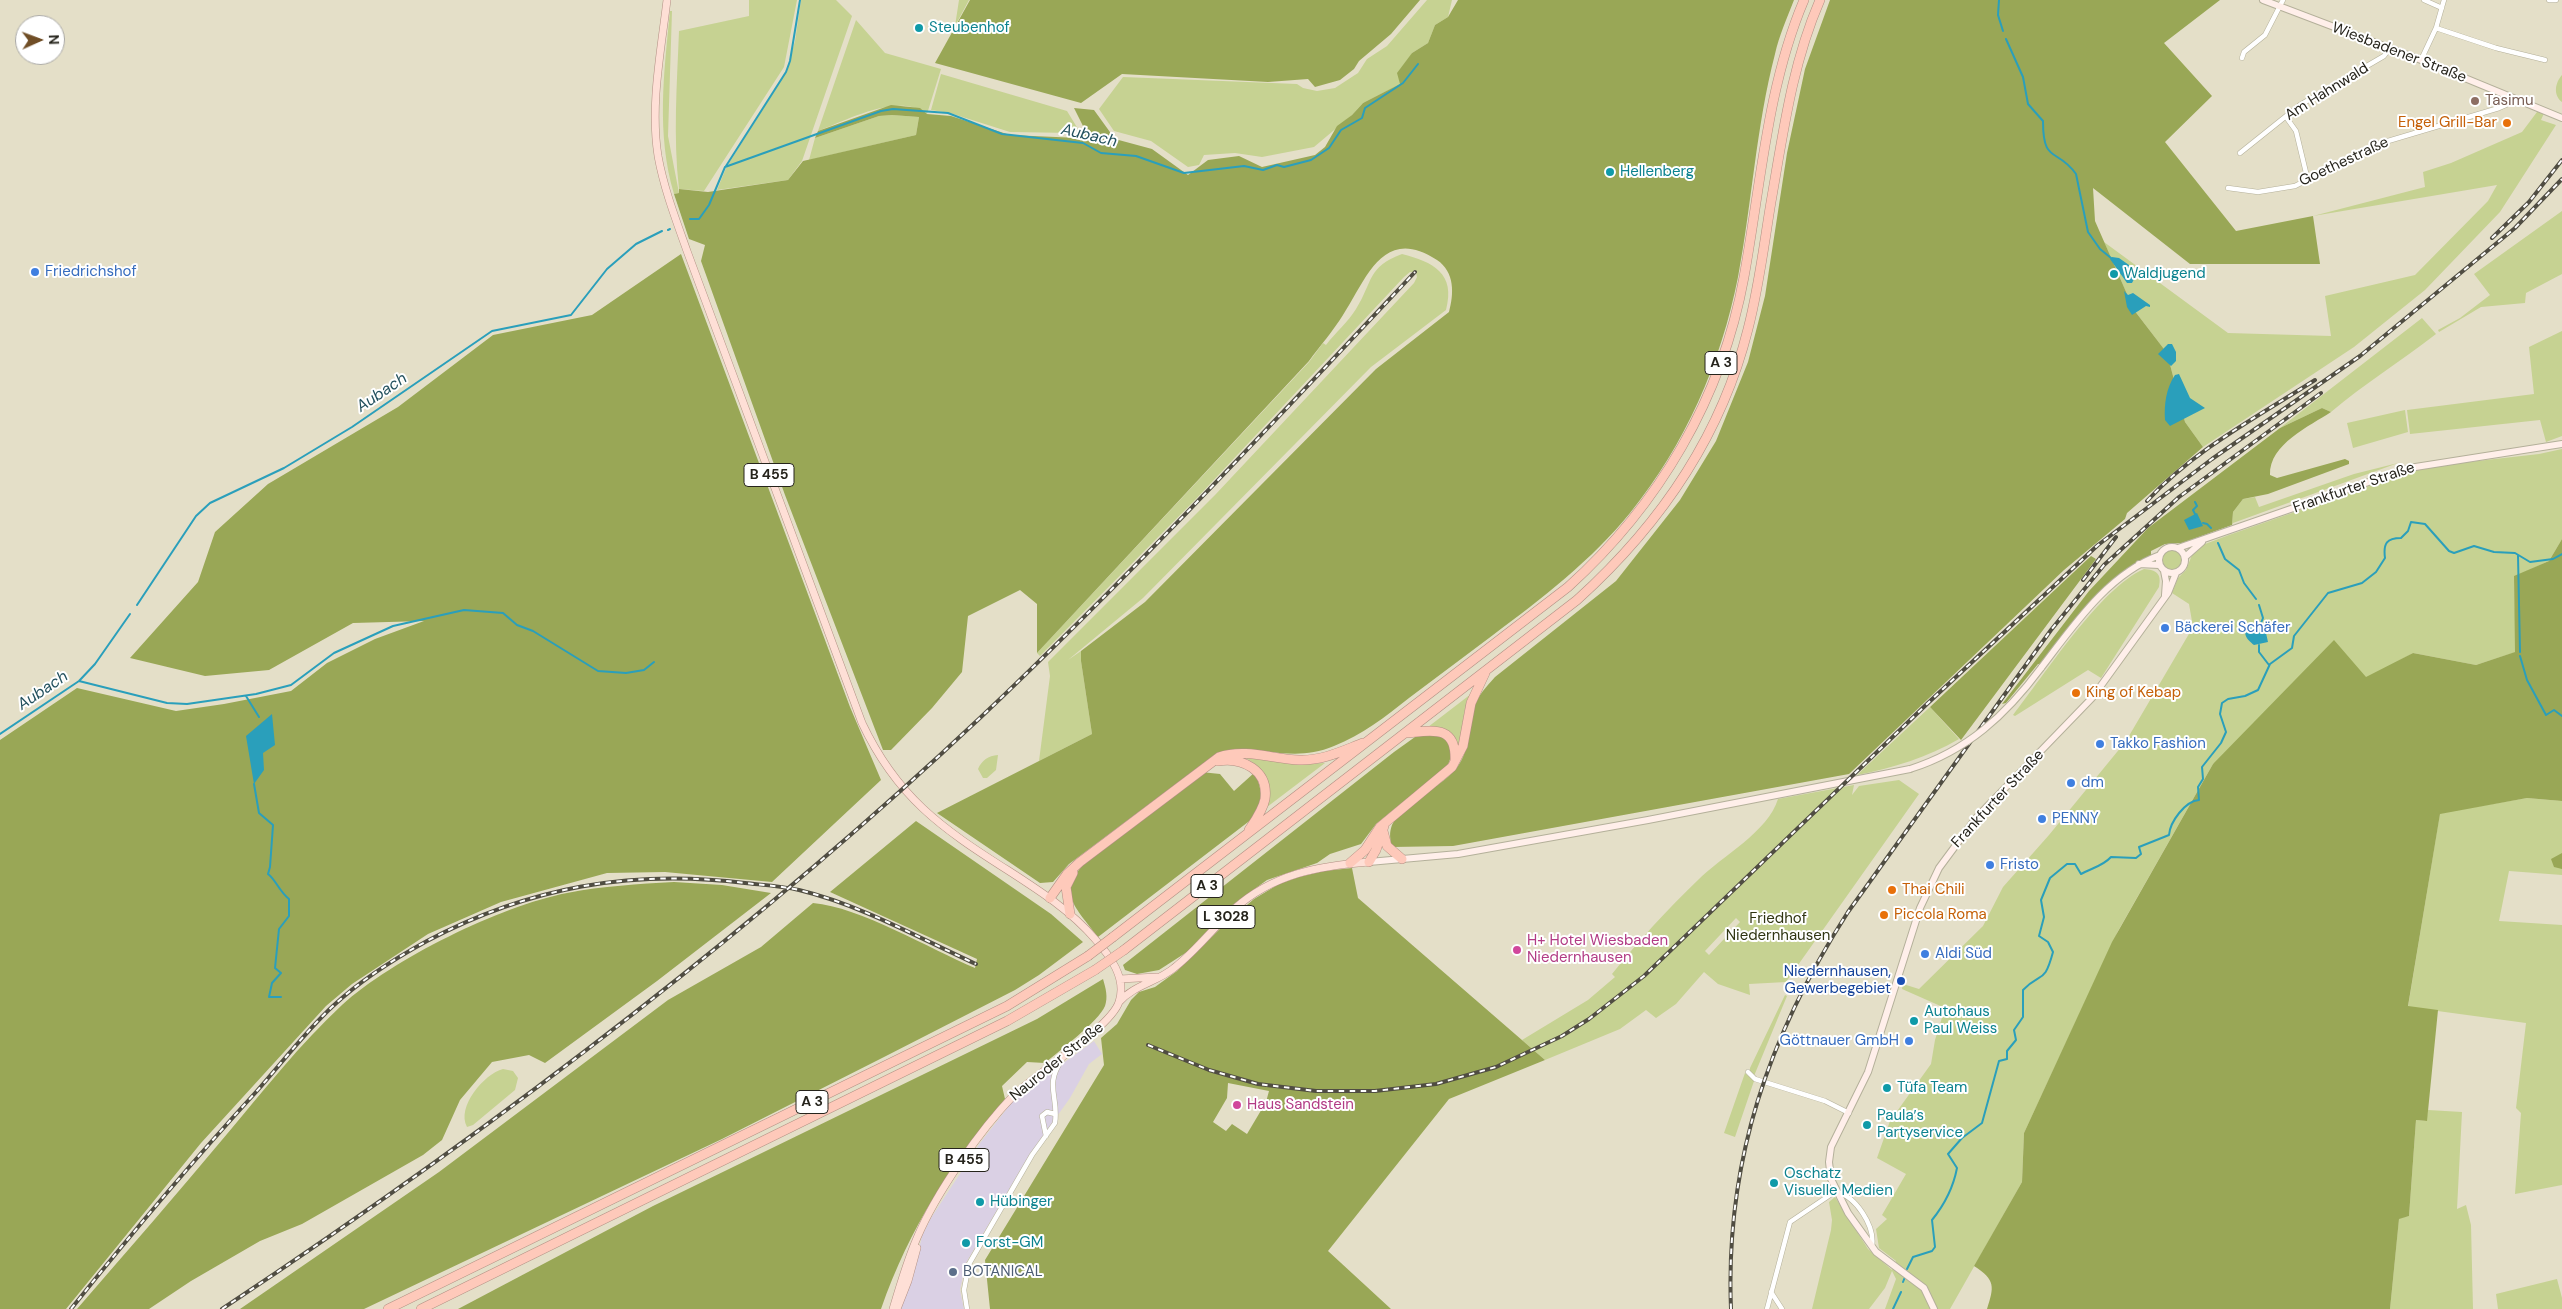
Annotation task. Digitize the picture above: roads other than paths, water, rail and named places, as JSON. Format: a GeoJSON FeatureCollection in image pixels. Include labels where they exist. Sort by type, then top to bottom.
{"type":"FeatureCollection","features":[{"type":"Feature","properties":{"kind":"highway","name":"A 3"},"geometry":{"type":"LineString","coordinates":[[388,1309],[1034,992],[1088,956],[1247,835],[1584,572],[1618,539],[1635,517],[1682,449],[1713,386],[1732,328],[1744,278],[1777,84],[1804,0]]}},
{"type":"Feature","properties":{"kind":"highway","name":"A 3"},"geometry":{"type":"LineString","coordinates":[[421,1309],[1007,1021],[1095,970],[1124,950],[1577,600],[1632,547],[1686,476],[1715,422],[1736,368],[1750,323],[1791,88],[1806,34],[1820,0]]}},
{"type":"Feature","properties":{"kind":"highway"},"geometry":{"type":"LineString","coordinates":[[1350,863],[1362,854],[1374,834],[1443,776],[1455,761],[1463,746],[1471,703],[1487,671]]}},
{"type":"Feature","properties":{"kind":"highway"},"geometry":{"type":"LineString","coordinates":[[1406,733],[1432,731],[1445,733],[1454,746],[1455,761]]}},
{"type":"Feature","properties":{"kind":"highway"},"geometry":{"type":"LineString","coordinates":[[1050,898],[1067,874],[1080,862],[1219,756],[1233,753],[1300,760],[1314,759],[1330,756],[1372,739]]}},
{"type":"Feature","properties":{"kind":"highway"},"geometry":{"type":"LineString","coordinates":[[1211,762],[1228,760],[1245,762],[1253,767],[1263,781],[1265,799],[1247,835]]}},
{"type":"Feature","properties":{"kind":"highway"},"geometry":{"type":"LineString","coordinates":[[1385,824],[1387,846],[1402,858]]}},
{"type":"Feature","properties":{"kind":"highway"},"geometry":{"type":"LineString","coordinates":[[1368,862],[1376,850],[1385,824]]}},
{"type":"Feature","properties":{"kind":"highway"},"geometry":{"type":"LineString","coordinates":[[1368,862],[1371,841]]}},
{"type":"Feature","properties":{"kind":"highway"},"geometry":{"type":"LineString","coordinates":[[1050,898],[1061,894],[1080,862]]}},
{"type":"Feature","properties":{"kind":"highway"},"geometry":{"type":"LineString","coordinates":[[1066,887],[1070,914]]}},
{"type":"Feature","properties":{"kind":"main road","name":"B 455"},"geometry":{"type":"LineString","coordinates":[[666,0],[656,109],[656,134],[662,176],[681,233],[862,723],[884,765],[898,784],[928,815],[966,844],[1050,898],[1070,914],[1088,931],[1106,953],[1120,979]]}},
{"type":"Feature","properties":{"kind":"main road","name":"Wiesbadener Straße"},"geometry":{"type":"LineString","coordinates":[[2263,0],[2282,3],[2389,50],[2421,60],[2561,118]]}},
{"type":"Feature","properties":{"kind":"main road","name":"Frankfurter Straße"},"geometry":{"type":"LineString","coordinates":[[2178,548],[2409,468],[2562,444]]}},
{"type":"Feature","properties":{"kind":"main road","name":"Frankfurter Straße"},"geometry":{"type":"LineString","coordinates":[[2185,557],[2209,538]]}},
{"type":"Feature","properties":{"kind":"main road"},"geometry":{"type":"LineString","coordinates":[[2164,571],[2176,573],[2183,568],[2185,557],[2178,548],[2169,547],[2160,554],[2159,565],[2164,571],[2166,581],[2164,596]]}},
{"type":"Feature","properties":{"kind":"main road","name":"L 3028"},"geometry":{"type":"LineString","coordinates":[[1119,1002],[1129,992],[1164,975],[1189,956],[1234,909],[1259,890],[1298,872],[1350,863],[1458,854],[1648,820],[1910,768],[1944,756],[1982,733],[2005,712],[2093,604],[2136,565],[2160,554]]}},
{"type":"Feature","properties":{"kind":"main road"},"geometry":{"type":"LineString","coordinates":[[2136,565],[2159,565]]}},
{"type":"Feature","properties":{"kind":"main road","name":"Frankfurter Straße"},"geometry":{"type":"LineString","coordinates":[[1934,1309],[1928,1295],[1918,1282],[1888,1262],[1872,1247],[1836,1192],[1829,1169],[1834,1140],[1868,1072],[1920,908],[1939,868],[1976,818],[2092,698],[2170,589],[2176,573]]}},
{"type":"Feature","properties":{"kind":"main road"},"geometry":{"type":"LineString","coordinates":[[1120,979],[1164,975]]}},
{"type":"Feature","properties":{"kind":"main road"},"geometry":{"type":"LineString","coordinates":[[1120,979],[1128,985],[1142,985]]}},
{"type":"Feature","properties":{"kind":"main road"},"geometry":{"type":"LineString","coordinates":[[1119,1002],[1120,979]]}},
{"type":"Feature","properties":{"kind":"main road","name":"Nauroder Straße"},"geometry":{"type":"LineString","coordinates":[[894,1309],[920,1230],[953,1176],[1004,1106],[1035,1076],[1107,1020],[1119,1002]]}},
{"type":"Feature","properties":{"kind":"main road","name":"Nauroder Straße"},"geometry":{"type":"LineString","coordinates":[[897,1309],[914,1262],[920,1230]]}},
{"type":"Feature","properties":{"kind":"street"},"geometry":{"type":"LineString","coordinates":[[2424,0],[2442,8]]}},
{"type":"Feature","properties":{"kind":"street"},"geometry":{"type":"LineString","coordinates":[[2421,60],[2436,28],[2444,0]]}},
{"type":"Feature","properties":{"kind":"street"},"geometry":{"type":"LineString","coordinates":[[2549,0],[2556,0]]}},
{"type":"Feature","properties":{"kind":"street"},"geometry":{"type":"LineString","coordinates":[[2242,58],[2244,52],[2265,35],[2282,3]]}},
{"type":"Feature","properties":{"kind":"street"},"geometry":{"type":"LineString","coordinates":[[2436,28],[2496,48],[2546,60]]}},
{"type":"Feature","properties":{"kind":"street","name":"Am Hahnwald"},"geometry":{"type":"LineString","coordinates":[[2240,153],[2300,105],[2384,56],[2389,50]]}},
{"type":"Feature","properties":{"kind":"street","name":"Goethestraße"},"geometry":{"type":"LineString","coordinates":[[2228,188],[2258,192],[2295,186],[2378,144],[2499,108],[2506,105],[2511,97]]}},
{"type":"Feature","properties":{"kind":"street"},"geometry":{"type":"LineString","coordinates":[[2286,117],[2296,132],[2308,181]]}},
{"type":"Feature","properties":{"kind":"street"},"geometry":{"type":"LineString","coordinates":[[967,1309],[964,1290],[969,1264],[1046,1136],[1056,1123],[1053,1076],[1070,1049]]}},
{"type":"Feature","properties":{"kind":"street"},"geometry":{"type":"LineString","coordinates":[[1748,1072],[1755,1078],[1825,1102],[1848,1113]]}},
{"type":"Feature","properties":{"kind":"street"},"geometry":{"type":"LineString","coordinates":[[1046,1136],[1042,1116],[1047,1112],[1055,1114]]}},
{"type":"Feature","properties":{"kind":"street"},"geometry":{"type":"LineString","coordinates":[[1766,1309],[1790,1222],[1836,1192],[1846,1196],[1865,1218],[1871,1229],[1872,1247]]}},
{"type":"Feature","properties":{"kind":"street"},"geometry":{"type":"LineString","coordinates":[[1771,1292],[1782,1309]]}},
{"type":"Feature","properties":{"kind":"water"},"geometry":{"type":"Polygon","coordinates":[[[2112,257],[2119,258],[2129,265],[2129,269],[2137,273],[2132,283],[2127,283],[2110,259],[2112,257]]]}},
{"type":"Feature","properties":{"kind":"water"},"geometry":{"type":"Polygon","coordinates":[[[2124,291],[2128,295],[2133,293],[2150,305],[2150,307],[2146,306],[2132,315],[2127,307],[2124,291]]]}},
{"type":"Feature","properties":{"kind":"water"},"geometry":{"type":"Polygon","coordinates":[[[2168,344],[2172,344],[2176,352],[2176,361],[2171,366],[2158,354],[2168,344]]]}},
{"type":"Feature","properties":{"kind":"water"},"geometry":{"type":"Polygon","coordinates":[[[2179,374],[2190,398],[2205,408],[2170,426],[2165,420],[2166,397],[2172,380],[2175,375],[2179,374]]]}},
{"type":"Feature","properties":{"kind":"water"},"geometry":{"type":"Polygon","coordinates":[[[2197,513],[2203,526],[2189,530],[2184,520],[2197,513]]]}},
{"type":"Feature","properties":{"kind":"water"},"geometry":{"type":"Polygon","coordinates":[[[2248,625],[2253,625],[2266,633],[2268,642],[2254,645],[2247,639],[2245,634],[2248,625]]]}},
{"type":"Feature","properties":{"kind":"water"},"geometry":{"type":"Polygon","coordinates":[[[272,714],[275,745],[263,753],[264,770],[254,784],[246,736],[272,714]]]}},
{"type":"Feature","properties":{"kind":"waterway","name":"Aubach"},"geometry":{"type":"LineString","coordinates":[[726,166],[786,72],[790,61],[800,0]]}},
{"type":"Feature","properties":{"kind":"waterway"},"geometry":{"type":"LineString","coordinates":[[1999,0],[1998,15],[2003,31]]}},
{"type":"Feature","properties":{"kind":"waterway"},"geometry":{"type":"LineString","coordinates":[[2006,39],[2023,77],[2028,104],[2043,121],[2045,144],[2052,154],[2063,161],[2076,174],[2088,232],[2100,249],[2111,258]]}},
{"type":"Feature","properties":{"kind":"waterway","name":"Aubach"},"geometry":{"type":"LineString","coordinates":[[690,219],[699,219],[709,205],[725,167],[881,111],[893,109],[948,113],[1002,134],[1083,143],[1101,153],[1136,156],[1184,173],[1244,166],[1263,170],[1277,165],[1284,167],[1311,160],[1329,148],[1341,130],[1362,118],[1365,108],[1403,83],[1418,64]]}},
{"type":"Feature","properties":{"kind":"waterway","name":"Aubach"},"geometry":{"type":"LineString","coordinates":[[137,605],[196,516],[210,503],[284,468],[352,427],[492,331],[571,315],[607,269],[636,244],[662,231]]}},
{"type":"Feature","properties":{"kind":"waterway"},"geometry":{"type":"LineString","coordinates":[[2195,502],[2197,506],[2193,510],[2195,514]]}},
{"type":"Feature","properties":{"kind":"waterway"},"geometry":{"type":"LineString","coordinates":[[1907,1269],[1913,1257],[1932,1251],[1935,1247],[1932,1220],[1948,1196],[1957,1168],[1948,1154],[1962,1138],[1982,1123],[1999,1061],[2007,1059],[2007,1051],[2016,1040],[2014,1030],[2023,1017],[2023,990],[2045,974],[2050,962],[2053,952],[2048,942],[2039,936],[2044,917],[2041,900],[2050,878],[2067,864],[2075,864],[2081,874],[2101,865],[2111,857],[2136,858],[2141,854],[2139,847],[2169,835],[2172,824],[2179,813],[2189,804],[2199,800],[2198,787],[2203,779],[2202,767],[2221,743],[2226,732],[2220,714],[2222,703],[2228,699],[2245,696],[2258,690],[2270,664],[2292,648],[2294,636],[2328,593],[2362,583],[2376,572],[2385,558],[2385,545],[2387,542],[2392,539],[2401,538],[2408,531],[2411,522],[2425,524],[2449,551],[2454,553],[2474,546],[2494,552],[2515,553],[2530,562],[2553,559],[2562,554]]}},
{"type":"Feature","properties":{"kind":"waterway"},"geometry":{"type":"LineString","coordinates":[[2203,523],[2211,528]]}},
{"type":"Feature","properties":{"kind":"waterway"},"geometry":{"type":"LineString","coordinates":[[2218,543],[2225,559],[2239,570],[2244,583],[2256,599]]}},
{"type":"Feature","properties":{"kind":"waterway"},"geometry":{"type":"LineString","coordinates":[[2518,555],[2520,652]]}},
{"type":"Feature","properties":{"kind":"waterway"},"geometry":{"type":"LineString","coordinates":[[2259,605],[2263,618],[2259,628]]}},
{"type":"Feature","properties":{"kind":"waterway"},"geometry":{"type":"LineString","coordinates":[[79,681],[167,703],[187,704],[256,694],[291,685],[334,653],[393,626],[464,610],[503,613],[517,625],[533,631],[598,671],[626,673],[644,670],[654,662]]}},
{"type":"Feature","properties":{"kind":"waterway","name":"Aubach"},"geometry":{"type":"LineString","coordinates":[[0,734],[79,681],[95,664],[130,614]]}},
{"type":"Feature","properties":{"kind":"waterway"},"geometry":{"type":"LineString","coordinates":[[2259,645],[2259,652],[2269,665]]}},
{"type":"Feature","properties":{"kind":"waterway"},"geometry":{"type":"LineString","coordinates":[[2520,656],[2527,680],[2546,715],[2554,710],[2562,716]]}},
{"type":"Feature","properties":{"kind":"waterway"},"geometry":{"type":"LineString","coordinates":[[246,696],[259,717]]}},
{"type":"Feature","properties":{"kind":"waterway"},"geometry":{"type":"LineString","coordinates":[[254,784],[259,813],[273,825],[268,874],[289,899],[289,916],[279,929],[275,968],[281,973],[272,983],[269,997],[281,997]]}},
{"type":"Feature","properties":{"kind":"waterway"},"geometry":{"type":"LineString","coordinates":[[1903,1282],[1905,1277]]}},
{"type":"Feature","properties":{"kind":"waterway"},"geometry":{"type":"LineString","coordinates":[[1893,1309],[1901,1292]]}},
{"type":"Feature","properties":{"kind":"railway"},"geometry":{"type":"LineString","coordinates":[[2492,238],[2529,202],[2562,160]]}},
{"type":"Feature","properties":{"kind":"railway"},"geometry":{"type":"LineString","coordinates":[[1148,1045],[1209,1070],[1258,1084],[1316,1091],[1375,1091],[1436,1084],[1496,1067],[1562,1036],[1589,1019],[1644,976],[1928,703],[2098,545],[2212,459],[2360,356],[2515,228],[2562,179]]}},
{"type":"Feature","properties":{"kind":"railway"},"geometry":{"type":"LineString","coordinates":[[222,1309],[421,1172],[614,1029],[709,954],[892,798],[981,717],[1093,608],[1309,385],[1415,272]]}},
{"type":"Feature","properties":{"kind":"railway"},"geometry":{"type":"LineString","coordinates":[[2147,501],[2165,483],[2206,450],[2315,380]]}},
{"type":"Feature","properties":{"kind":"railway"},"geometry":{"type":"LineString","coordinates":[[1731,1309],[1731,1254],[1736,1202],[1745,1151],[1758,1101],[1775,1053],[1796,1005],[1820,958],[1848,912],[2051,630],[2104,565],[2179,497],[2321,393]]}},
{"type":"Feature","properties":{"kind":"railway"},"geometry":{"type":"LineString","coordinates":[[2083,580],[2116,537]]}},
{"type":"Feature","properties":{"kind":"railway"},"geometry":{"type":"LineString","coordinates":[[71,1309],[185,1172],[303,1037],[333,1006],[366,979],[427,941],[465,922],[504,907],[542,895],[582,886],[621,881],[703,879],[779,887],[799,890],[845,904],[976,964]]}},
{"type":"Feature","properties":{"kind":"place","name":"Steubenhof"},"geometry":{"type":"Point","coordinates":[919,28]}},
{"type":"Feature","properties":{"kind":"place","name":"Tasimu"},"geometry":{"type":"Point","coordinates":[2475,101]}},
{"type":"Feature","properties":{"kind":"place","name":"Engel Grill-Bar"},"geometry":{"type":"Point","coordinates":[2507,123]}},
{"type":"Feature","properties":{"kind":"place","name":"Hellenberg"},"geometry":{"type":"Point","coordinates":[1610,172]}},
{"type":"Feature","properties":{"kind":"place","name":"Friedrichshof"},"geometry":{"type":"Point","coordinates":[35,272]}},
{"type":"Feature","properties":{"kind":"place","name":"Waldjugend"},"geometry":{"type":"Point","coordinates":[2114,274]}},
{"type":"Feature","properties":{"kind":"place","name":"Bäckerei Schäfer"},"geometry":{"type":"Point","coordinates":[2165,628]}},
{"type":"Feature","properties":{"kind":"place","name":"King of Kebap"},"geometry":{"type":"Point","coordinates":[2076,693]}},
{"type":"Feature","properties":{"kind":"place","name":"Takko Fashion"},"geometry":{"type":"Point","coordinates":[2100,744]}},
{"type":"Feature","properties":{"kind":"place","name":"dm"},"geometry":{"type":"Point","coordinates":[2071,783]}},
{"type":"Feature","properties":{"kind":"place","name":"PENNY"},"geometry":{"type":"Point","coordinates":[2042,819]}},
{"type":"Feature","properties":{"kind":"place","name":"Fristo"},"geometry":{"type":"Point","coordinates":[1990,865]}},
{"type":"Feature","properties":{"kind":"place","name":"Thai Chili"},"geometry":{"type":"Point","coordinates":[1892,890]}},
{"type":"Feature","properties":{"kind":"place","name":"Piccola Roma"},"geometry":{"type":"Point","coordinates":[1884,915]}},
{"type":"Feature","properties":{"kind":"place","name":"H+ Hotel Wiesbaden Niedernhausen"},"geometry":{"type":"Point","coordinates":[1517,950]}},
{"type":"Feature","properties":{"kind":"place","name":"Aldi Süd"},"geometry":{"type":"Point","coordinates":[1925,954]}},
{"type":"Feature","properties":{"kind":"place","name":"Niedernhausen, Gewerbegebiet"},"geometry":{"type":"Point","coordinates":[1901,981]}},
{"type":"Feature","properties":{"kind":"place","name":"Autohaus Paul Weiss"},"geometry":{"type":"Point","coordinates":[1914,1021]}},
{"type":"Feature","properties":{"kind":"place","name":"Göttnauer GmbH"},"geometry":{"type":"Point","coordinates":[1909,1041]}},
{"type":"Feature","properties":{"kind":"place","name":"Tüfa Team"},"geometry":{"type":"Point","coordinates":[1887,1088]}},
{"type":"Feature","properties":{"kind":"place","name":"Haus Sandstein"},"geometry":{"type":"Point","coordinates":[1237,1105]}},
{"type":"Feature","properties":{"kind":"place","name":"Paula′s Partyservice"},"geometry":{"type":"Point","coordinates":[1867,1125]}},
{"type":"Feature","properties":{"kind":"place","name":"Oschatz Visuelle Medien"},"geometry":{"type":"Point","coordinates":[1774,1183]}},
{"type":"Feature","properties":{"kind":"place","name":"Hübinger"},"geometry":{"type":"Point","coordinates":[980,1202]}},
{"type":"Feature","properties":{"kind":"place","name":"Forst-GM"},"geometry":{"type":"Point","coordinates":[966,1243]}},
{"type":"Feature","properties":{"kind":"place","name":"BOTANICAL"},"geometry":{"type":"Point","coordinates":[953,1272]}},
{"type":"Feature","properties":{"kind":"park label","name":"Friedhof Niedernhausen"},"geometry":{"type":"Point","coordinates":[1778,928]}}]}
